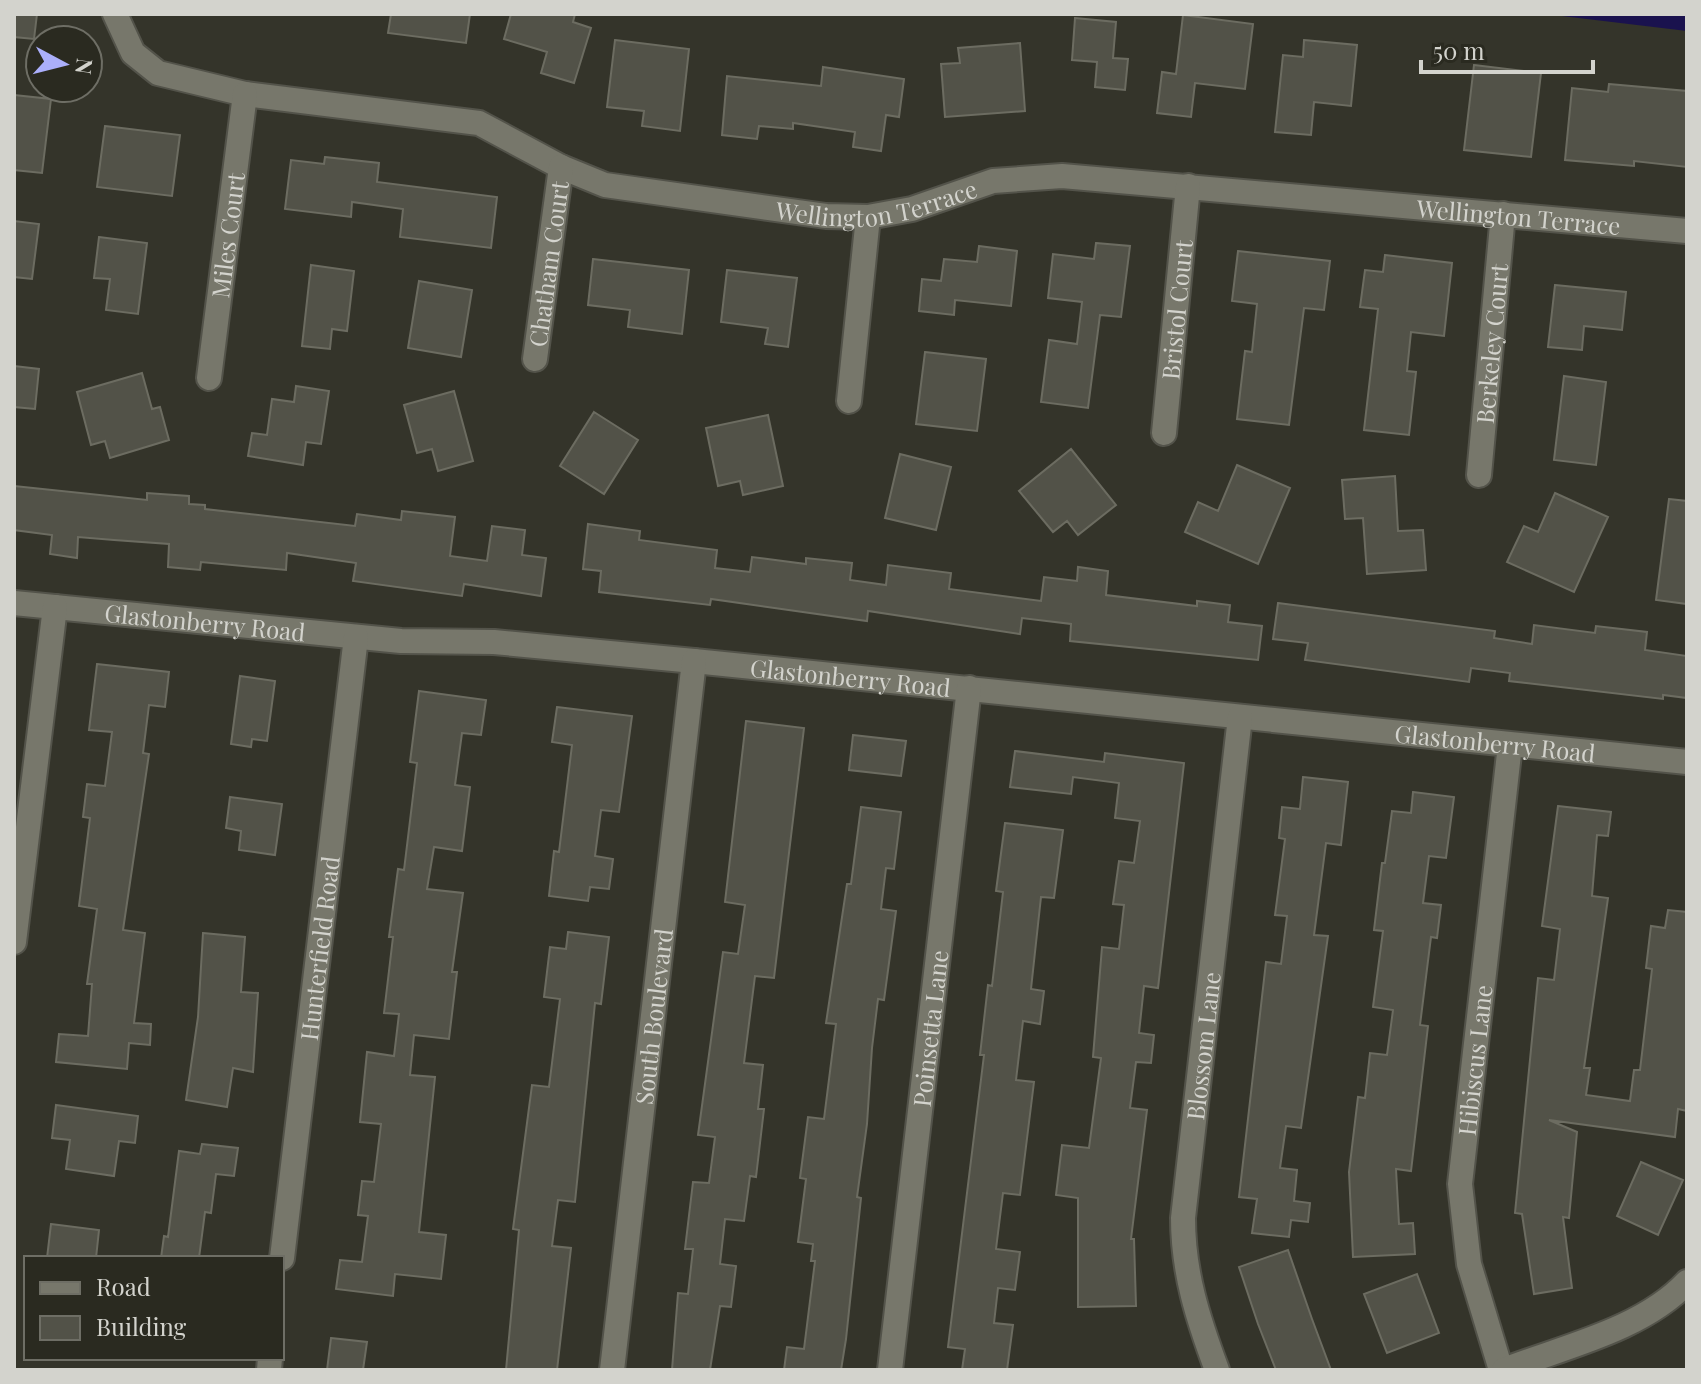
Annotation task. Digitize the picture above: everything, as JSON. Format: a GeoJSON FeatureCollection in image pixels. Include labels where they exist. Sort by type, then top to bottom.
{"type":"FeatureCollection","features":[{"type":"Feature","properties":{"kind":"street","name":"Wellington Terrace"},"geometry":{"type":"LineString","coordinates":[[115,14],[133,53],[158,73],[245,94],[479,123],[561,167],[605,185],[826,216],[868,217],[912,209],[993,181],[1062,176],[1687,231]]}},
{"type":"Feature","properties":{"kind":"street","name":"Miles Court"},"geometry":{"type":"LineString","coordinates":[[209,378],[245,94]]}},
{"type":"Feature","properties":{"kind":"street","name":"Chatham Court"},"geometry":{"type":"LineString","coordinates":[[535,359],[561,167]]}},
{"type":"Feature","properties":{"kind":"street","name":"Bristol Court"},"geometry":{"type":"LineString","coordinates":[[1164,433],[1188,186]]}},
{"type":"Feature","properties":{"kind":"street","name":"Berkeley Court"},"geometry":{"type":"LineString","coordinates":[[1479,475],[1503,214]]}},
{"type":"Feature","properties":{"kind":"street"},"geometry":{"type":"LineString","coordinates":[[849,401],[868,217]]}},
{"type":"Feature","properties":{"kind":"street","name":"Glastonberry Road"},"geometry":{"type":"LineString","coordinates":[[14,603],[356,637],[494,642],[694,661],[1687,762]]}},
{"type":"Feature","properties":{"kind":"street"},"geometry":{"type":"LineString","coordinates":[[14,942],[55,607]]}},
{"type":"Feature","properties":{"kind":"street","name":"Hunterfield Road"},"geometry":{"type":"LineString","coordinates":[[282,1256],[356,637]]}},
{"type":"Feature","properties":{"kind":"street","name":"South Boulevard"},"geometry":{"type":"LineString","coordinates":[[612,1370],[694,661]]}},
{"type":"Feature","properties":{"kind":"street","name":"Poinsetta Lane"},"geometry":{"type":"LineString","coordinates":[[890,1370],[969,688]]}},
{"type":"Feature","properties":{"kind":"street","name":"Blossom Lane"},"geometry":{"type":"LineString","coordinates":[[1217,1370],[1189,1285],[1183,1254],[1183,1218],[1240,717]]}},
{"type":"Feature","properties":{"kind":"street","name":"Hibiscus Lane"},"geometry":{"type":"LineString","coordinates":[[1502,1370],[1469,1264],[1460,1184],[1510,745]]}},
{"type":"Feature","properties":{"kind":"street"},"geometry":{"type":"LineString","coordinates":[[1502,1370],[1634,1319],[1674,1296],[1687,1282]]}},
{"type":"Feature","properties":{"kind":"shaded area"},"geometry":{"type":"Polygon","coordinates":[[[1501,14],[1687,14],[1687,31],[1562,16],[1501,14]]]}},
{"type":"Feature","properties":{"kind":"building"},"geometry":{"type":"Polygon","coordinates":[[[14,14],[37,14],[36,24],[24,24],[24,38],[14,37],[14,14]]]}},
{"type":"Feature","properties":{"kind":"building"},"geometry":{"type":"Polygon","coordinates":[[[391,14],[470,14],[466,43],[388,33],[391,14]]]}},
{"type":"Feature","properties":{"kind":"building"},"geometry":{"type":"Polygon","coordinates":[[[511,14],[575,14],[573,22],[591,28],[574,83],[541,73],[547,52],[504,39],[511,14]]]}},
{"type":"Feature","properties":{"kind":"building"},"geometry":{"type":"Polygon","coordinates":[[[1183,15],[1253,24],[1245,89],[1195,83],[1191,117],[1157,113],[1162,72],[1176,74],[1183,15]]]}},
{"type":"Feature","properties":{"kind":"building"},"geometry":{"type":"Polygon","coordinates":[[[1075,18],[1116,22],[1113,58],[1128,59],[1125,90],[1095,87],[1097,62],[1072,60],[1075,18]]]}},
{"type":"Feature","properties":{"kind":"building"},"geometry":{"type":"Polygon","coordinates":[[[615,40],[689,49],[680,131],[642,126],[644,111],[607,107],[615,40]]]}},
{"type":"Feature","properties":{"kind":"building"},"geometry":{"type":"Polygon","coordinates":[[[1304,40],[1357,45],[1351,106],[1314,102],[1311,135],[1275,132],[1283,55],[1303,57],[1304,40]]]}},
{"type":"Feature","properties":{"kind":"building"},"geometry":{"type":"Polygon","coordinates":[[[1020,43],[1025,111],[945,117],[941,64],[960,63],[958,48],[1020,43]]]}},
{"type":"Feature","properties":{"kind":"building"},"geometry":{"type":"Polygon","coordinates":[[[1474,65],[1541,73],[1531,157],[1464,150],[1474,65]]]}},
{"type":"Feature","properties":{"kind":"building"},"geometry":{"type":"Polygon","coordinates":[[[823,67],[904,79],[899,117],[886,115],[881,151],[853,147],[855,132],[793,123],[793,129],[759,126],[757,139],[722,135],[727,76],[821,86],[823,67]]]}},
{"type":"Feature","properties":{"kind":"building"},"geometry":{"type":"Polygon","coordinates":[[[1609,84],[1687,91],[1687,167],[1634,161],[1634,166],[1565,160],[1572,88],[1608,92],[1609,84]]]}},
{"type":"Feature","properties":{"kind":"building"},"geometry":{"type":"Polygon","coordinates":[[[14,95],[24,96],[24,104],[50,104],[42,173],[14,170],[14,95]]]}},
{"type":"Feature","properties":{"kind":"building"},"geometry":{"type":"Polygon","coordinates":[[[105,126],[180,135],[172,196],[97,187],[105,126]]]}},
{"type":"Feature","properties":{"kind":"building"},"geometry":{"type":"Polygon","coordinates":[[[325,157],[379,163],[377,182],[497,197],[491,248],[400,237],[403,209],[352,202],[351,217],[285,209],[291,160],[324,164],[325,157]]]}},
{"type":"Feature","properties":{"kind":"building"},"geometry":{"type":"Polygon","coordinates":[[[14,221],[39,224],[32,279],[14,277],[14,221]]]}},
{"type":"Feature","properties":{"kind":"building"},"geometry":{"type":"Polygon","coordinates":[[[99,237],[147,243],[138,314],[106,310],[110,279],[94,278],[99,237]]]}},
{"type":"Feature","properties":{"kind":"building"},"geometry":{"type":"Polygon","coordinates":[[[1096,243],[1130,246],[1121,317],[1100,315],[1088,408],[1041,402],[1049,340],[1077,344],[1082,302],[1048,298],[1053,254],[1094,259],[1096,243]]]}},
{"type":"Feature","properties":{"kind":"building"},"geometry":{"type":"Polygon","coordinates":[[[979,246],[1017,251],[1011,306],[955,300],[954,315],[919,311],[922,279],[941,281],[944,259],[977,262],[979,246]]]}},
{"type":"Feature","properties":{"kind":"building"},"geometry":{"type":"Polygon","coordinates":[[[1238,251],[1330,261],[1324,310],[1304,308],[1289,425],[1237,419],[1245,351],[1252,352],[1257,304],[1232,301],[1238,251]]]}},
{"type":"Feature","properties":{"kind":"building"},"geometry":{"type":"Polygon","coordinates":[[[1385,255],[1452,263],[1444,336],[1411,332],[1407,371],[1416,372],[1409,435],[1364,430],[1378,309],[1360,307],[1365,270],[1383,272],[1385,255]]]}},
{"type":"Feature","properties":{"kind":"building"},"geometry":{"type":"Polygon","coordinates":[[[593,259],[689,270],[682,334],[628,327],[630,310],[588,305],[593,259]]]}},
{"type":"Feature","properties":{"kind":"building"},"geometry":{"type":"Polygon","coordinates":[[[311,265],[354,271],[347,331],[332,329],[330,349],[302,346],[311,265]]]}},
{"type":"Feature","properties":{"kind":"building"},"geometry":{"type":"Polygon","coordinates":[[[727,270],[797,278],[788,347],[765,344],[768,328],[721,322],[727,270]]]}},
{"type":"Feature","properties":{"kind":"building"},"geometry":{"type":"Polygon","coordinates":[[[419,281],[472,290],[461,357],[408,348],[419,281]]]}},
{"type":"Feature","properties":{"kind":"building"},"geometry":{"type":"Polygon","coordinates":[[[1555,285],[1626,292],[1622,330],[1584,326],[1582,350],[1548,347],[1555,285]]]}},
{"type":"Feature","properties":{"kind":"building"},"geometry":{"type":"Polygon","coordinates":[[[925,352],[986,359],[977,431],[916,424],[925,352]]]}},
{"type":"Feature","properties":{"kind":"building"},"geometry":{"type":"Polygon","coordinates":[[[14,366],[39,369],[35,409],[14,407],[14,366]]]}},
{"type":"Feature","properties":{"kind":"building"},"geometry":{"type":"Polygon","coordinates":[[[142,373],[152,409],[160,407],[169,440],[110,458],[105,441],[91,445],[77,392],[142,373]]]}},
{"type":"Feature","properties":{"kind":"building"},"geometry":{"type":"Polygon","coordinates":[[[1564,376],[1606,382],[1596,465],[1554,460],[1564,376]]]}},
{"type":"Feature","properties":{"kind":"building"},"geometry":{"type":"Polygon","coordinates":[[[296,386],[329,391],[321,444],[306,442],[303,465],[248,456],[252,433],[267,435],[272,399],[294,402],[296,386]]]}},
{"type":"Feature","properties":{"kind":"building"},"geometry":{"type":"Polygon","coordinates":[[[454,391],[473,461],[438,471],[432,449],[417,453],[404,405],[454,391]]]}},
{"type":"Feature","properties":{"kind":"building"},"geometry":{"type":"Polygon","coordinates":[[[594,412],[638,440],[604,494],[560,466],[594,412]]]}},
{"type":"Feature","properties":{"kind":"building"},"geometry":{"type":"Polygon","coordinates":[[[768,415],[783,486],[743,495],[740,481],[718,486],[706,428],[768,415]]]}},
{"type":"Feature","properties":{"kind":"building"},"geometry":{"type":"Polygon","coordinates":[[[1071,449],[1116,505],[1078,535],[1067,521],[1053,532],[1019,491],[1071,449]]]}},
{"type":"Feature","properties":{"kind":"building"},"geometry":{"type":"Polygon","coordinates":[[[900,454],[951,467],[936,530],[885,518],[900,454]]]}},
{"type":"Feature","properties":{"kind":"building"},"geometry":{"type":"Polygon","coordinates":[[[1237,465],[1290,488],[1258,564],[1185,532],[1198,502],[1218,511],[1237,465]]]}},
{"type":"Feature","properties":{"kind":"building"},"geometry":{"type":"Polygon","coordinates":[[[1395,476],[1398,531],[1423,530],[1426,570],[1367,574],[1363,518],[1345,519],[1342,480],[1395,476]]]}},
{"type":"Feature","properties":{"kind":"building"},"geometry":{"type":"Polygon","coordinates":[[[14,486],[147,500],[147,493],[189,496],[189,504],[205,505],[205,509],[355,526],[357,514],[401,520],[402,511],[455,517],[450,556],[487,561],[492,526],[525,530],[522,555],[546,558],[541,596],[464,584],[462,596],[353,581],[356,563],[287,553],[286,570],[201,562],[200,570],[168,567],[169,544],[78,537],[77,558],[50,554],[52,535],[14,530],[14,486]]]}},
{"type":"Feature","properties":{"kind":"building"},"geometry":{"type":"Polygon","coordinates":[[[1555,493],[1608,517],[1574,592],[1507,562],[1524,526],[1538,532],[1555,493]]]}},
{"type":"Feature","properties":{"kind":"building"},"geometry":{"type":"Polygon","coordinates":[[[1669,499],[1687,501],[1687,604],[1656,600],[1669,499]]]}},
{"type":"Feature","properties":{"kind":"building"},"geometry":{"type":"Polygon","coordinates":[[[588,524],[640,531],[639,540],[717,550],[715,568],[750,572],[752,557],[806,564],[806,558],[852,563],[850,580],[886,585],[888,565],[951,573],[949,589],[1041,601],[1044,577],[1077,581],[1078,567],[1108,571],[1106,595],[1197,606],[1197,601],[1230,605],[1228,622],[1262,626],[1258,660],[1070,641],[1071,624],[1022,618],[1020,634],[868,611],[867,621],[711,599],[710,605],[599,592],[601,571],[583,569],[588,524]]]}},
{"type":"Feature","properties":{"kind":"building"},"geometry":{"type":"Polygon","coordinates":[[[1278,603],[1495,631],[1494,638],[1532,644],[1534,625],[1595,633],[1596,626],[1647,632],[1645,650],[1687,656],[1687,698],[1663,695],[1663,699],[1509,681],[1510,673],[1471,668],[1469,682],[1305,660],[1308,643],[1273,639],[1278,603]]]}},
{"type":"Feature","properties":{"kind":"building"},"geometry":{"type":"Polygon","coordinates":[[[97,664],[169,672],[165,707],[149,705],[143,753],[149,754],[123,930],[145,933],[134,1023],[151,1024],[150,1045],[129,1043],[127,1069],[56,1062],[59,1034],[88,1036],[92,984],[87,984],[97,909],[79,906],[90,818],[83,817],[87,784],[105,786],[112,732],[89,730],[97,664]]]}},
{"type":"Feature","properties":{"kind":"building"},"geometry":{"type":"Polygon","coordinates":[[[240,676],[275,681],[267,741],[252,739],[251,747],[231,744],[240,676]]]}},
{"type":"Feature","properties":{"kind":"building"},"geometry":{"type":"Polygon","coordinates":[[[419,691],[486,700],[481,735],[462,733],[455,785],[470,787],[462,851],[434,847],[427,889],[463,893],[452,972],[457,972],[449,1039],[414,1035],[410,1075],[435,1077],[419,1232],[446,1235],[441,1279],[395,1274],[393,1296],[336,1289],[340,1260],[362,1262],[368,1216],[358,1215],[362,1181],[374,1182],[381,1124],[360,1122],[367,1052],[394,1056],[399,1014],[384,1013],[393,937],[389,937],[398,869],[404,870],[417,763],[410,762],[419,691]]]}},
{"type":"Feature","properties":{"kind":"building"},"geometry":{"type":"Polygon","coordinates":[[[557,707],[632,716],[619,812],[601,810],[595,856],[613,859],[609,889],[590,887],[588,901],[549,896],[554,851],[559,852],[572,745],[552,742],[557,707]]]}},
{"type":"Feature","properties":{"kind":"building"},"geometry":{"type":"Polygon","coordinates":[[[746,721],[804,728],[774,978],[755,976],[744,1063],[763,1065],[758,1109],[764,1109],[756,1177],[750,1176],[744,1221],[725,1219],[720,1264],[736,1266],[731,1307],[720,1306],[710,1370],[672,1370],[678,1293],[688,1294],[693,1249],[685,1249],[693,1182],[709,1183],[715,1137],[698,1135],[723,952],[738,954],[745,905],[725,902],[746,721]]]}},
{"type":"Feature","properties":{"kind":"building"},"geometry":{"type":"Polygon","coordinates":[[[853,735],[906,741],[901,776],[849,770],[853,735]]]}},
{"type":"Feature","properties":{"kind":"building"},"geometry":{"type":"Polygon","coordinates":[[[1015,751],[1104,762],[1105,753],[1184,763],[1158,988],[1144,986],[1139,1033],[1154,1035],[1151,1063],[1136,1062],[1130,1108],[1147,1110],[1131,1239],[1134,1239],[1136,1306],[1078,1307],[1078,1198],[1056,1195],[1062,1145],[1089,1148],[1101,1058],[1093,1057],[1102,947],[1119,949],[1124,905],[1113,904],[1119,861],[1134,863],[1140,821],[1115,818],[1119,783],[1073,777],[1071,794],[1010,787],[1015,751]]]}},
{"type":"Feature","properties":{"kind":"building"},"geometry":{"type":"Polygon","coordinates":[[[1303,777],[1348,782],[1341,845],[1326,843],[1314,935],[1328,936],[1301,1128],[1286,1126],[1280,1168],[1297,1170],[1294,1201],[1310,1203],[1308,1222],[1291,1220],[1289,1237],[1252,1233],[1257,1199],[1239,1197],[1266,962],[1281,964],[1287,916],[1275,915],[1285,839],[1279,838],[1282,807],[1300,809],[1303,777]]]}},
{"type":"Feature","properties":{"kind":"building"},"geometry":{"type":"Polygon","coordinates":[[[1413,792],[1454,797],[1446,858],[1429,856],[1423,903],[1441,905],[1437,938],[1431,937],[1420,1025],[1428,1026],[1411,1171],[1396,1169],[1399,1224],[1413,1223],[1415,1254],[1353,1257],[1349,1172],[1358,1097],[1365,1098],[1370,1053],[1387,1055],[1393,1010],[1373,1007],[1383,931],[1374,930],[1382,863],[1385,863],[1392,811],[1411,813],[1413,792]]]}},
{"type":"Feature","properties":{"kind":"building"},"geometry":{"type":"Polygon","coordinates":[[[230,797],[282,804],[275,855],[239,850],[241,831],[226,828],[230,797]]]}},
{"type":"Feature","properties":{"kind":"building"},"geometry":{"type":"Polygon","coordinates":[[[1558,806],[1611,812],[1608,836],[1597,835],[1592,896],[1608,898],[1584,1068],[1590,1068],[1586,1095],[1630,1101],[1634,1070],[1640,1070],[1652,969],[1646,968],[1651,926],[1665,928],[1668,910],[1687,912],[1687,1111],[1678,1109],[1675,1137],[1549,1120],[1577,1132],[1569,1218],[1563,1217],[1572,1288],[1534,1294],[1522,1214],[1515,1213],[1538,978],[1554,980],[1560,929],[1542,926],[1558,806]]]}},
{"type":"Feature","properties":{"kind":"building"},"geometry":{"type":"Polygon","coordinates":[[[861,807],[901,812],[894,869],[886,868],[881,909],[896,911],[884,1000],[878,999],[872,1048],[846,1339],[841,1370],[784,1370],[787,1347],[804,1349],[815,1261],[811,1261],[813,1244],[798,1242],[806,1179],[800,1178],[808,1117],[824,1119],[836,1024],[826,1023],[847,884],[851,884],[861,807]]]}},
{"type":"Feature","properties":{"kind":"building"},"geometry":{"type":"Polygon","coordinates":[[[1005,823],[1063,830],[1054,898],[1041,897],[1031,989],[1044,991],[1040,1024],[1023,1021],[1016,1080],[1034,1082],[1020,1195],[1003,1193],[996,1249],[1020,1252],[1015,1290],[998,1288],[994,1323],[1013,1325],[1007,1370],[962,1370],[965,1349],[948,1347],[984,1055],[980,1055],[988,985],[992,986],[1003,892],[996,891],[1005,823]]]}},
{"type":"Feature","properties":{"kind":"building"},"geometry":{"type":"Polygon","coordinates":[[[568,932],[609,937],[601,1004],[595,1003],[575,1202],[558,1200],[552,1246],[571,1248],[557,1370],[506,1370],[519,1230],[513,1229],[532,1085],[549,1087],[560,999],[544,997],[550,947],[566,949],[568,932]]]}},
{"type":"Feature","properties":{"kind":"building"},"geometry":{"type":"Polygon","coordinates":[[[203,933],[245,937],[241,992],[258,993],[253,1072],[233,1068],[227,1107],[186,1100],[198,1017],[203,933]]]}},
{"type":"Feature","properties":{"kind":"building"},"geometry":{"type":"Polygon","coordinates":[[[56,1105],[138,1116],[135,1143],[119,1141],[114,1176],[66,1169],[70,1140],[52,1138],[56,1105]]]}},
{"type":"Feature","properties":{"kind":"building"},"geometry":{"type":"Polygon","coordinates":[[[202,1144],[238,1148],[234,1176],[216,1174],[211,1213],[205,1212],[199,1256],[161,1256],[164,1236],[168,1237],[179,1151],[200,1154],[202,1144]]]}},
{"type":"Feature","properties":{"kind":"building"},"geometry":{"type":"Polygon","coordinates":[[[1641,1162],[1683,1180],[1658,1235],[1617,1216],[1641,1162]]]}},
{"type":"Feature","properties":{"kind":"building"},"geometry":{"type":"Polygon","coordinates":[[[51,1224],[99,1230],[96,1256],[47,1256],[51,1224]]]}},
{"type":"Feature","properties":{"kind":"building"},"geometry":{"type":"Polygon","coordinates":[[[1288,1250],[1331,1370],[1276,1370],[1258,1324],[1239,1267],[1288,1250]]]}},
{"type":"Feature","properties":{"kind":"building"},"geometry":{"type":"Polygon","coordinates":[[[1417,1274],[1439,1333],[1387,1353],[1364,1294],[1417,1274]]]}},
{"type":"Feature","properties":{"kind":"building"},"geometry":{"type":"Polygon","coordinates":[[[331,1338],[367,1342],[363,1370],[327,1370],[331,1338]]]}}]}
